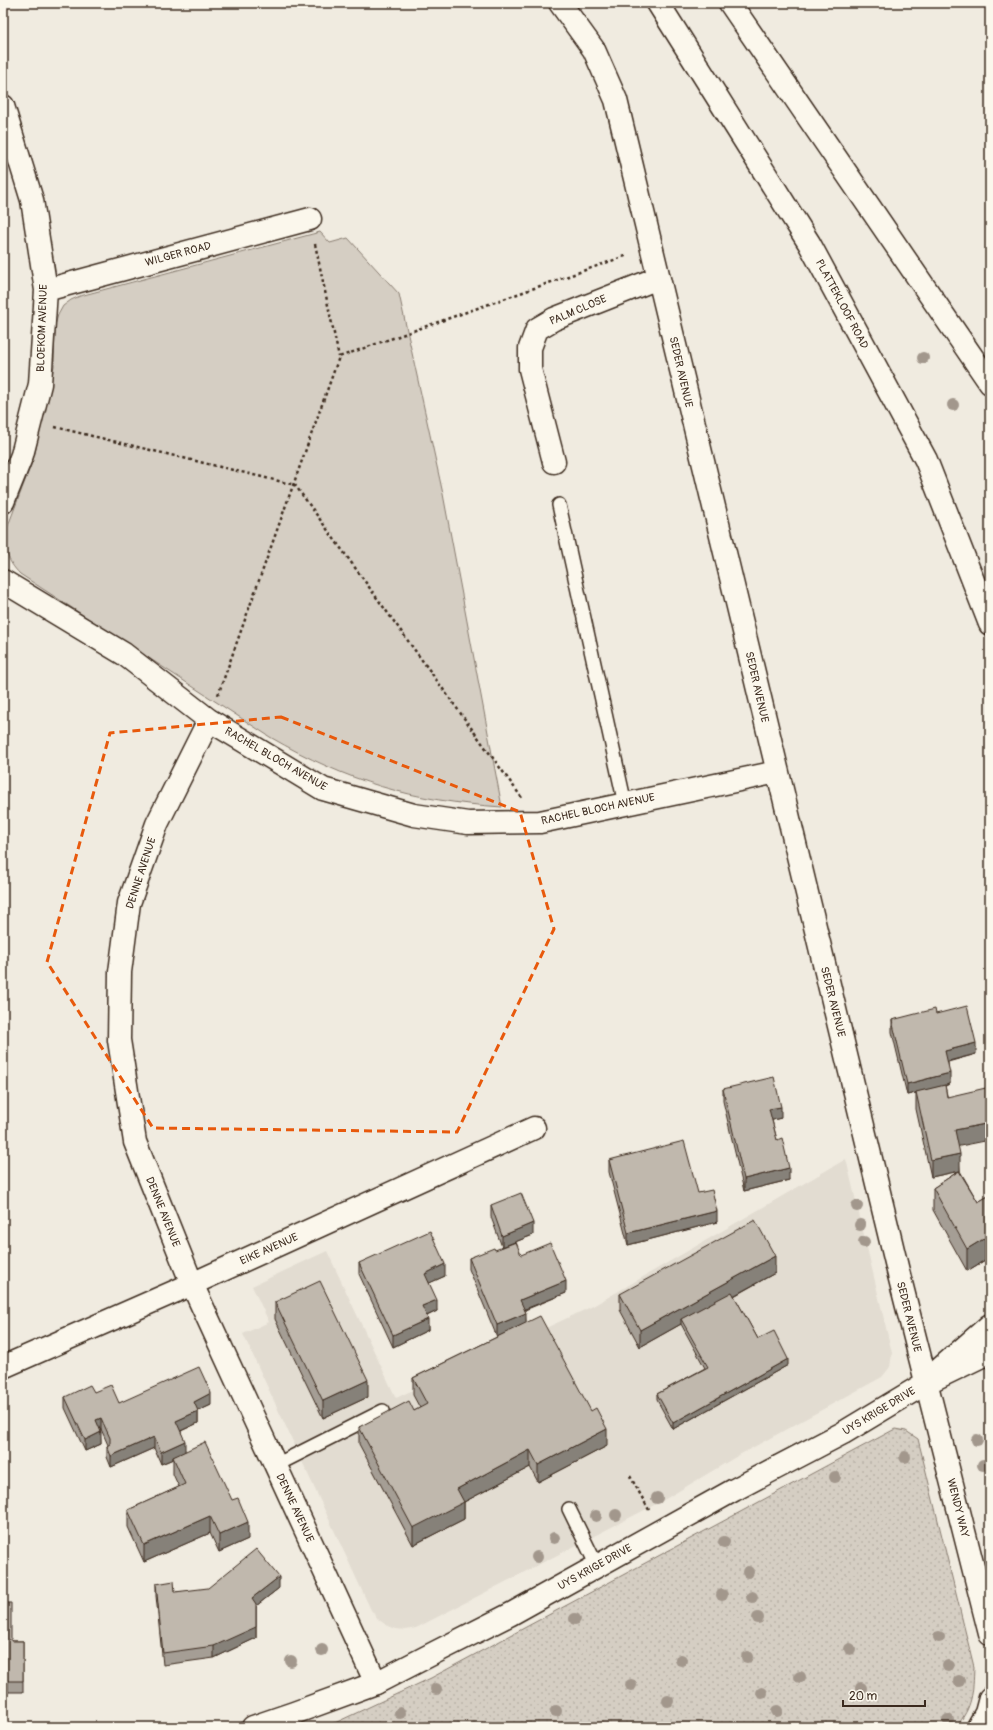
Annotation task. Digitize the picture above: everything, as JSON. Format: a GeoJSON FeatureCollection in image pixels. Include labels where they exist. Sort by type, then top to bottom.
{"type":"FeatureCollection","features":[{"type":"Feature","properties":{"kind":"street","name":"SEDER AVENUE"},"geometry":{"type":"LineString","coordinates":[[560,3],[594,50],[616,100],[777,772],[926,1383]]}},
{"type":"Feature","properties":{"kind":"street","name":"PLATTEKLOOF ROAD"},"geometry":{"type":"LineString","coordinates":[[658,3],[809,243],[922,453],[990,624]]}},
{"type":"Feature","properties":{"kind":"street"},"geometry":{"type":"LineString","coordinates":[[730,3],[990,383]]}},
{"type":"Feature","properties":{"kind":"street","name":"BLOEKOM AVENUE"},"geometry":{"type":"LineString","coordinates":[[3,106],[32,200],[46,290],[40,384],[32,421],[22,455],[3,502]]}},
{"type":"Feature","properties":{"kind":"street","name":"WILGER ROAD"},"geometry":{"type":"LineString","coordinates":[[46,290],[310,219]]}},
{"type":"Feature","properties":{"kind":"street","name":"PALM CLOSE"},"geometry":{"type":"LineString","coordinates":[[554,462],[530,369],[530,348],[537,329],[554,319],[658,278]]}},
{"type":"Feature","properties":{"kind":"street","name":"RACHEL BLOCH AVENUE"},"geometry":{"type":"LineString","coordinates":[[3,581],[124,654],[209,720],[323,789],[414,815],[468,823],[540,822],[777,772]]}},
{"type":"Feature","properties":{"kind":"street","name":"DENNE AVENUE"},"geometry":{"type":"LineString","coordinates":[[209,720],[157,824],[129,903],[120,972],[119,1040],[135,1142],[192,1284],[376,1683]]}},
{"type":"Feature","properties":{"kind":"street","name":"EIKE AVENUE"},"geometry":{"type":"LineString","coordinates":[[3,1367],[192,1284],[534,1128]]}},
{"type":"Feature","properties":{"kind":"street","name":"UYS KRIGE DRIVE"},"geometry":{"type":"LineString","coordinates":[[926,1383],[968,1343],[990,1325]]}},
{"type":"Feature","properties":{"kind":"street","name":"UYS KRIGE DRIVE"},"geometry":{"type":"LineString","coordinates":[[252,1727],[294,1714],[376,1683],[511,1614],[734,1490],[843,1433],[926,1383],[990,1352]]}},
{"type":"Feature","properties":{"kind":"street","name":"WENDY WAY"},"geometry":{"type":"LineString","coordinates":[[926,1383],[990,1634]]}},
{"type":"Feature","properties":{"kind":"street"},"geometry":{"type":"LineString","coordinates":[[978,1727],[986,1714],[990,1698]]}},
{"type":"Feature","properties":{"kind":"lane"},"geometry":{"type":"LineString","coordinates":[[559,505],[624,804]]}},
{"type":"Feature","properties":{"kind":"lane"},"geometry":{"type":"LineString","coordinates":[[276,1465],[383,1411]]}},
{"type":"Feature","properties":{"kind":"lane"},"geometry":{"type":"LineString","coordinates":[[569,1509],[597,1566]]}},
{"type":"Feature","properties":{"kind":"path"},"geometry":{"type":"LineString","coordinates":[[209,720],[295,485],[339,357],[310,219]]}},
{"type":"Feature","properties":{"kind":"path"},"geometry":{"type":"LineString","coordinates":[[339,357],[651,247]]}},
{"type":"Feature","properties":{"kind":"path"},"geometry":{"type":"LineString","coordinates":[[32,421],[295,485],[540,822]]}},
{"type":"Feature","properties":{"kind":"highlighted area"},"geometry":{"type":"Polygon","coordinates":[[[281,717],[520,812],[554,929],[457,1132],[153,1128],[47,962],[110,733],[281,717]]]}},
{"type":"Feature","properties":{"kind":"shaded area"},"geometry":{"type":"Polygon","coordinates":[[[320,232],[330,243],[348,238],[399,294],[443,494],[502,807],[439,800],[382,787],[326,766],[299,753],[270,737],[20,574],[12,564],[7,554],[6,531],[34,457],[54,366],[55,325],[63,306],[80,296],[320,232]]]}},
{"type":"Feature","properties":{"kind":"shaded area"},"geometry":{"type":"Polygon","coordinates":[[[846,1159],[892,1353],[890,1367],[882,1377],[739,1455],[662,1501],[416,1628],[406,1630],[396,1629],[386,1625],[378,1619],[371,1610],[243,1334],[269,1322],[252,1286],[327,1251],[396,1398],[593,1306],[846,1159]]]}},
{"type":"Feature","properties":{"kind":"shaded area"},"geometry":{"type":"Polygon","coordinates":[[[895,1429],[906,1431],[918,1439],[974,1667],[969,1706],[956,1727],[322,1727],[337,1722],[431,1678],[895,1429]]]}},
{"type":"Feature","properties":{"kind":"building"},"geometry":{"type":"Polygon","coordinates":[[[967,1006],[976,1043],[945,1051],[950,1073],[907,1084],[892,1020],[935,1009],[936,1014],[967,1006]]]}},
{"type":"Feature","properties":{"kind":"building"},"geometry":{"type":"Polygon","coordinates":[[[774,1077],[781,1107],[769,1109],[777,1140],[782,1138],[789,1168],[744,1179],[723,1089],[774,1077]]]}},
{"type":"Feature","properties":{"kind":"building"},"geometry":{"type":"Polygon","coordinates":[[[945,1085],[947,1097],[990,1087],[990,1123],[955,1130],[960,1154],[931,1160],[916,1092],[945,1085]]]}},
{"type":"Feature","properties":{"kind":"building"},"geometry":{"type":"Polygon","coordinates":[[[684,1141],[698,1193],[712,1190],[717,1211],[628,1233],[609,1160],[684,1141]]]}},
{"type":"Feature","properties":{"kind":"building"},"geometry":{"type":"Polygon","coordinates":[[[959,1171],[978,1202],[990,1195],[990,1235],[967,1249],[933,1188],[959,1171]]]}},
{"type":"Feature","properties":{"kind":"building"},"geometry":{"type":"Polygon","coordinates":[[[521,1193],[533,1223],[502,1236],[491,1205],[521,1193]]]}},
{"type":"Feature","properties":{"kind":"building"},"geometry":{"type":"Polygon","coordinates":[[[755,1220],[775,1256],[640,1330],[620,1294],[755,1220]]]}},
{"type":"Feature","properties":{"kind":"building"},"geometry":{"type":"Polygon","coordinates":[[[430,1231],[445,1264],[425,1274],[437,1300],[422,1306],[428,1319],[393,1335],[359,1263],[430,1231]]]}},
{"type":"Feature","properties":{"kind":"building"},"geometry":{"type":"Polygon","coordinates":[[[516,1242],[521,1255],[550,1243],[566,1281],[520,1300],[526,1313],[497,1325],[469,1258],[494,1248],[495,1250],[516,1242]]]}},
{"type":"Feature","properties":{"kind":"building"},"geometry":{"type":"Polygon","coordinates":[[[320,1281],[368,1380],[323,1401],[275,1302],[320,1281]]]}},
{"type":"Feature","properties":{"kind":"building"},"geometry":{"type":"Polygon","coordinates":[[[732,1292],[758,1339],[774,1331],[788,1359],[673,1423],[657,1394],[708,1367],[681,1319],[732,1292]]]}},
{"type":"Feature","properties":{"kind":"building"},"geometry":{"type":"Polygon","coordinates":[[[540,1316],[591,1411],[596,1408],[607,1429],[538,1465],[530,1450],[457,1489],[464,1502],[413,1528],[359,1427],[409,1401],[414,1411],[427,1404],[413,1378],[540,1316]]]}},
{"type":"Feature","properties":{"kind":"building"},"geometry":{"type":"Polygon","coordinates":[[[199,1367],[211,1393],[194,1402],[198,1411],[176,1421],[185,1441],[161,1452],[154,1437],[111,1456],[107,1446],[110,1444],[110,1438],[101,1418],[96,1420],[101,1432],[85,1440],[65,1397],[90,1385],[94,1392],[111,1385],[119,1403],[199,1367]]]}},
{"type":"Feature","properties":{"kind":"building"},"geometry":{"type":"Polygon","coordinates":[[[205,1442],[232,1500],[238,1498],[248,1522],[219,1535],[210,1516],[144,1545],[128,1510],[185,1484],[173,1457],[205,1442]]]}},
{"type":"Feature","properties":{"kind":"building"},"geometry":{"type":"Polygon","coordinates":[[[256,1549],[279,1577],[252,1598],[256,1604],[256,1627],[214,1646],[163,1653],[156,1584],[174,1581],[175,1592],[208,1588],[256,1549]]]}},
{"type":"Feature","properties":{"kind":"building"},"geometry":{"type":"Polygon","coordinates":[[[3,1603],[11,1603],[11,1641],[23,1641],[23,1681],[3,1681],[3,1603]]]}}]}
